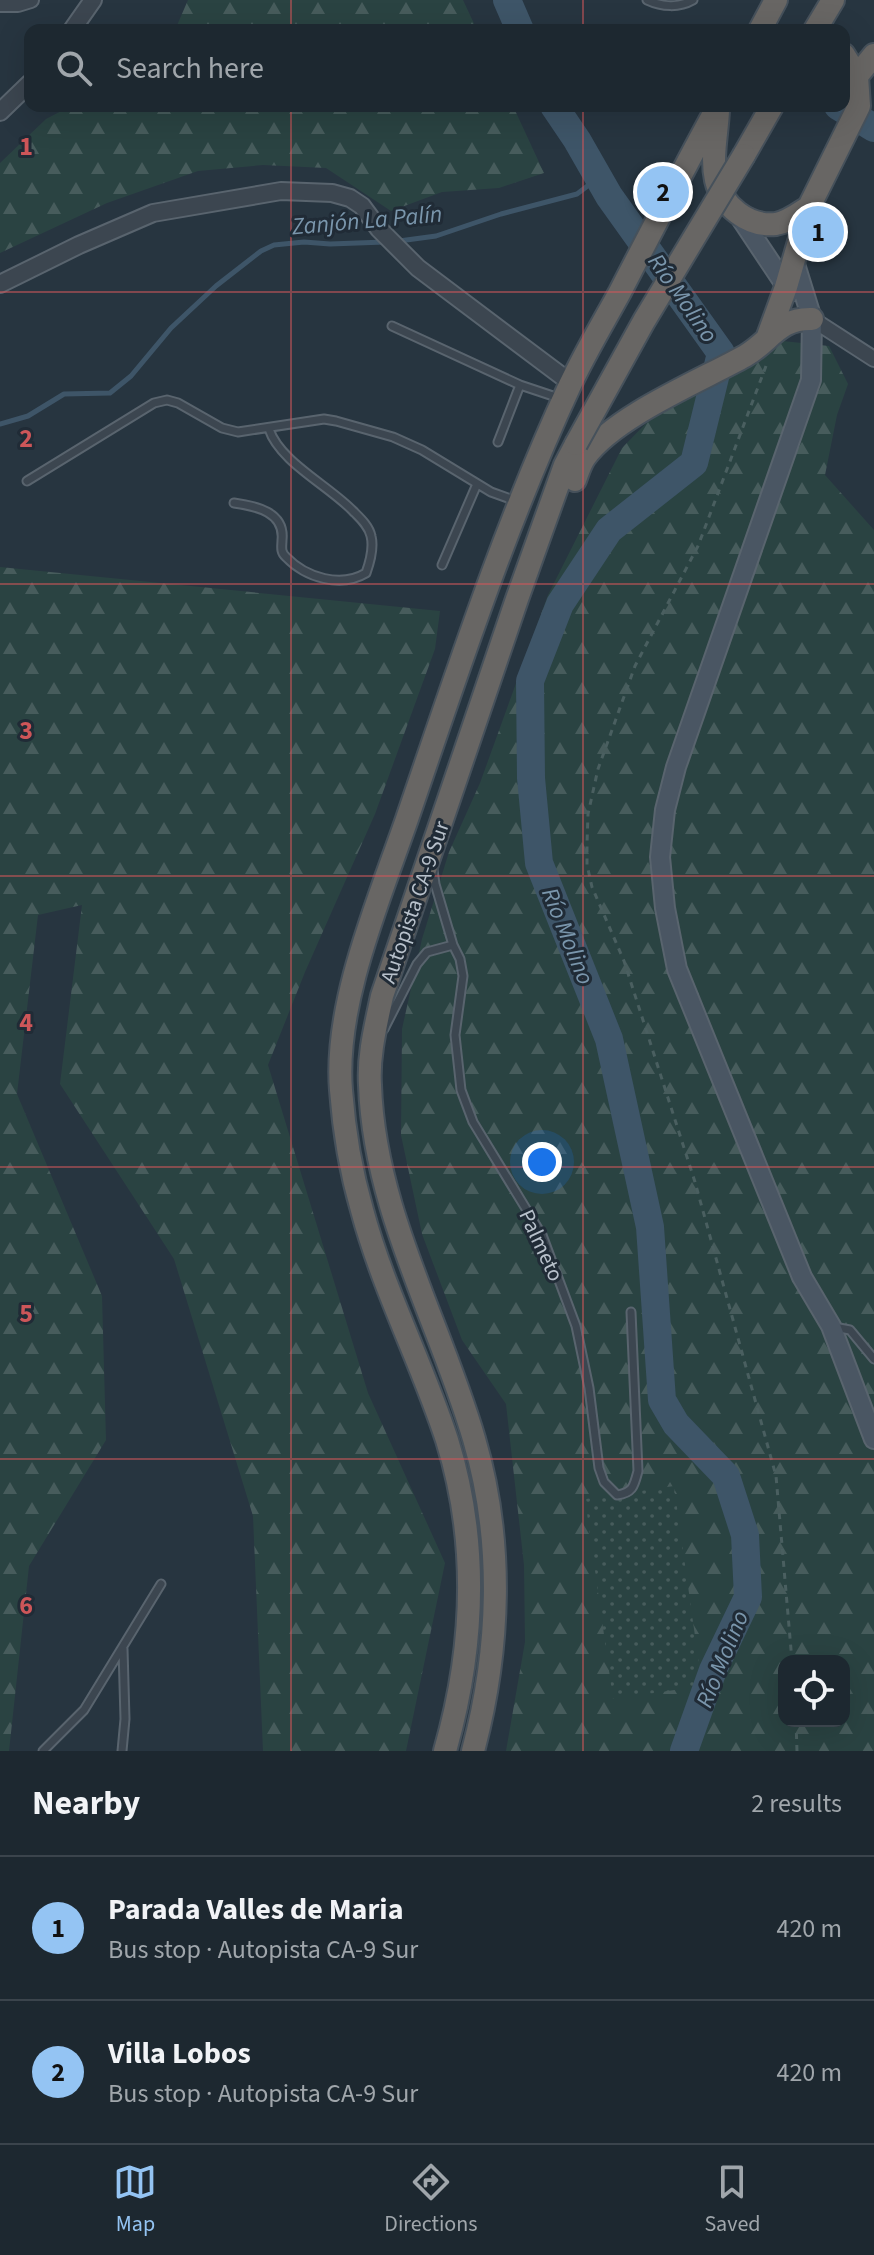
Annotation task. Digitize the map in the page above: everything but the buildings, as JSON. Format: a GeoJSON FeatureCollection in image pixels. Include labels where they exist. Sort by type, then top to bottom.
{"type":"FeatureCollection","features":[{"type":"Feature","properties":{"kind":"highway"},"geometry":{"type":"LineString","coordinates":[[763,24],[776,0]]}},
{"type":"Feature","properties":{"kind":"highway"},"geometry":{"type":"LineString","coordinates":[[819,24],[833,0]]}},
{"type":"Feature","properties":{"kind":"highway"},"geometry":{"type":"LineString","coordinates":[[768,337],[809,207],[836,152],[874,55]]}},
{"type":"Feature","properties":{"kind":"highway"},"geometry":{"type":"LineString","coordinates":[[850,67],[862,90]]}},
{"type":"Feature","properties":{"kind":"highway","name":"Autopista CA-9 Sur"},"geometry":{"type":"LineString","coordinates":[[445,1751],[466,1662],[469,1557],[463,1515],[447,1442],[362,1210],[350,1155],[341,1088],[341,1042],[350,989],[394,856],[475,622],[522,503],[568,391],[715,112]]}},
{"type":"Feature","properties":{"kind":"highway"},"geometry":{"type":"LineString","coordinates":[[718,112],[717,182],[725,199],[738,214],[763,224],[777,223],[789,220],[809,207]]}},
{"type":"Feature","properties":{"kind":"highway","name":"Autopista CA-9 Sur"},"geometry":{"type":"LineString","coordinates":[[473,1751],[491,1666],[495,1611],[490,1514],[473,1437],[400,1231],[377,1154],[370,1085],[371,1047],[382,996],[565,465],[644,321],[768,112]]}},
{"type":"Feature","properties":{"kind":"highway"},"geometry":{"type":"LineString","coordinates":[[517,599],[534,573],[586,457],[615,430],[664,399],[749,354],[789,321],[812,319]]}},
{"type":"Feature","properties":{"kind":"main road"},"geometry":{"type":"LineString","coordinates":[[738,214],[786,287],[812,319]]}},
{"type":"Feature","properties":{"kind":"main road"},"geometry":{"type":"LineString","coordinates":[[794,261],[812,319],[811,380],[676,767],[665,810],[660,857],[665,908],[677,969],[802,1277],[831,1326],[874,1439]]}},
{"type":"Feature","properties":{"kind":"street"},"geometry":{"type":"LineString","coordinates":[[0,4],[31,0]]}},
{"type":"Feature","properties":{"kind":"street"},"geometry":{"type":"LineString","coordinates":[[76,24],[93,0]]}},
{"type":"Feature","properties":{"kind":"street"},"geometry":{"type":"LineString","coordinates":[[0,112],[24,89]]}},
{"type":"Feature","properties":{"kind":"street"},"geometry":{"type":"LineString","coordinates":[[0,284],[153,213],[281,191],[307,190],[350,198],[362,206],[379,229],[406,256],[568,391]]}},
{"type":"Feature","properties":{"kind":"street"},"geometry":{"type":"LineString","coordinates":[[812,319],[874,359]]}},
{"type":"Feature","properties":{"kind":"lane"},"geometry":{"type":"LineString","coordinates":[[647,0],[683,6],[693,0]]}},
{"type":"Feature","properties":{"kind":"lane"},"geometry":{"type":"LineString","coordinates":[[392,326],[520,385],[568,391]]}},
{"type":"Feature","properties":{"kind":"lane"},"geometry":{"type":"LineString","coordinates":[[498,442],[520,385]]}},
{"type":"Feature","properties":{"kind":"lane"},"geometry":{"type":"LineString","coordinates":[[27,481],[154,403],[167,400],[222,428],[238,432],[324,419],[393,437],[422,450],[477,484],[522,503]]}},
{"type":"Feature","properties":{"kind":"lane"},"geometry":{"type":"LineString","coordinates":[[234,503],[256,506],[273,515],[282,526],[282,553],[316,576],[336,581],[355,580],[366,573],[371,558],[372,537],[365,522],[335,492],[282,453],[273,443],[269,429]]}},
{"type":"Feature","properties":{"kind":"lane"},"geometry":{"type":"LineString","coordinates":[[442,565],[477,484]]}},
{"type":"Feature","properties":{"kind":"lane"},"geometry":{"type":"LineString","coordinates":[[371,1047],[391,1019],[417,964],[427,952],[453,945],[435,884],[432,851]]}},
{"type":"Feature","properties":{"kind":"lane","name":"Palmeto"},"geometry":{"type":"LineString","coordinates":[[453,945],[463,976],[455,1035],[461,1090],[473,1122],[542,1235],[576,1326],[589,1388],[599,1468],[604,1482],[617,1495],[627,1494],[633,1488],[638,1471],[631,1312]]}},
{"type":"Feature","properties":{"kind":"lane"},"geometry":{"type":"LineString","coordinates":[[831,1326],[850,1330],[874,1359]]}},
{"type":"Feature","properties":{"kind":"lane"},"geometry":{"type":"LineString","coordinates":[[43,1751],[84,1710],[161,1584]]}},
{"type":"Feature","properties":{"kind":"lane"},"geometry":{"type":"LineString","coordinates":[[122,1751],[125,1719],[123,1647]]}},
{"type":"Feature","properties":{"kind":"path"},"geometry":{"type":"LineString","coordinates":[[796,1727],[797,1751]]}},
{"type":"Feature","properties":{"kind":"green space"},"geometry":{"type":"Polygon","coordinates":[[[188,0],[463,0],[474,24],[178,24],[188,0]]]}},
{"type":"Feature","properties":{"kind":"green space"},"geometry":{"type":"Polygon","coordinates":[[[59,112],[516,112],[544,173],[499,188],[442,192],[391,211],[326,168],[263,165],[198,171],[107,203],[0,253],[0,163],[46,119],[59,112]]]}},
{"type":"Feature","properties":{"kind":"green space"},"geometry":{"type":"Polygon","coordinates":[[[755,338],[829,346],[848,384],[837,415],[825,475],[874,530],[874,1751],[506,1751],[525,1642],[524,1565],[506,1404],[462,1340],[422,1234],[401,1135],[402,1029],[422,939],[449,852],[480,783],[548,595],[622,448],[659,410],[755,338]]]}},
{"type":"Feature","properties":{"kind":"green space"},"geometry":{"type":"Polygon","coordinates":[[[0,567],[440,611],[435,649],[375,814],[305,972],[268,1065],[368,1393],[445,1563],[406,1751],[263,1751],[253,1516],[174,1259],[60,1084],[82,905],[38,915],[17,1094],[102,1296],[106,1440],[29,1566],[9,1751],[0,1751],[0,567]]]}},
{"type":"Feature","properties":{"kind":"green space"},"geometry":{"type":"Polygon","coordinates":[[[674,1486],[702,1686],[613,1699],[585,1499],[674,1486]]]}},
{"type":"Feature","properties":{"kind":"waterway"},"geometry":{"type":"LineString","coordinates":[[507,0],[517,24]]}},
{"type":"Feature","properties":{"kind":"waterway","name":"Río Molino"},"geometry":{"type":"LineString","coordinates":[[558,112],[609,196],[721,353],[694,463],[609,530],[560,604],[530,681],[531,778],[539,863],[609,1039],[650,1227],[662,1400],[676,1424],[726,1476],[745,1535],[748,1597],[713,1670],[684,1751]]}},
{"type":"Feature","properties":{"kind":"waterway"},"geometry":{"type":"LineString","coordinates":[[848,112],[874,128]]}},
{"type":"Feature","properties":{"kind":"waterway","name":"Zanjón La Palín"},"geometry":{"type":"LineString","coordinates":[[399,241],[436,236],[501,214],[577,194],[598,178]]}},
{"type":"Feature","properties":{"kind":"waterway","name":"Zanjón La Palín"},"geometry":{"type":"LineString","coordinates":[[0,424],[28,416],[64,394],[110,393],[131,376],[171,328],[216,286],[261,251],[274,245],[304,242],[385,242]]}},
{"type":"Feature","properties":{"kind":"place","name":"Villa Lobos"},"geometry":{"type":"Point","coordinates":[663,192]}},
{"type":"Feature","properties":{"kind":"place","name":"Parada Valles de Maria"},"geometry":{"type":"Point","coordinates":[818,232]}}]}
